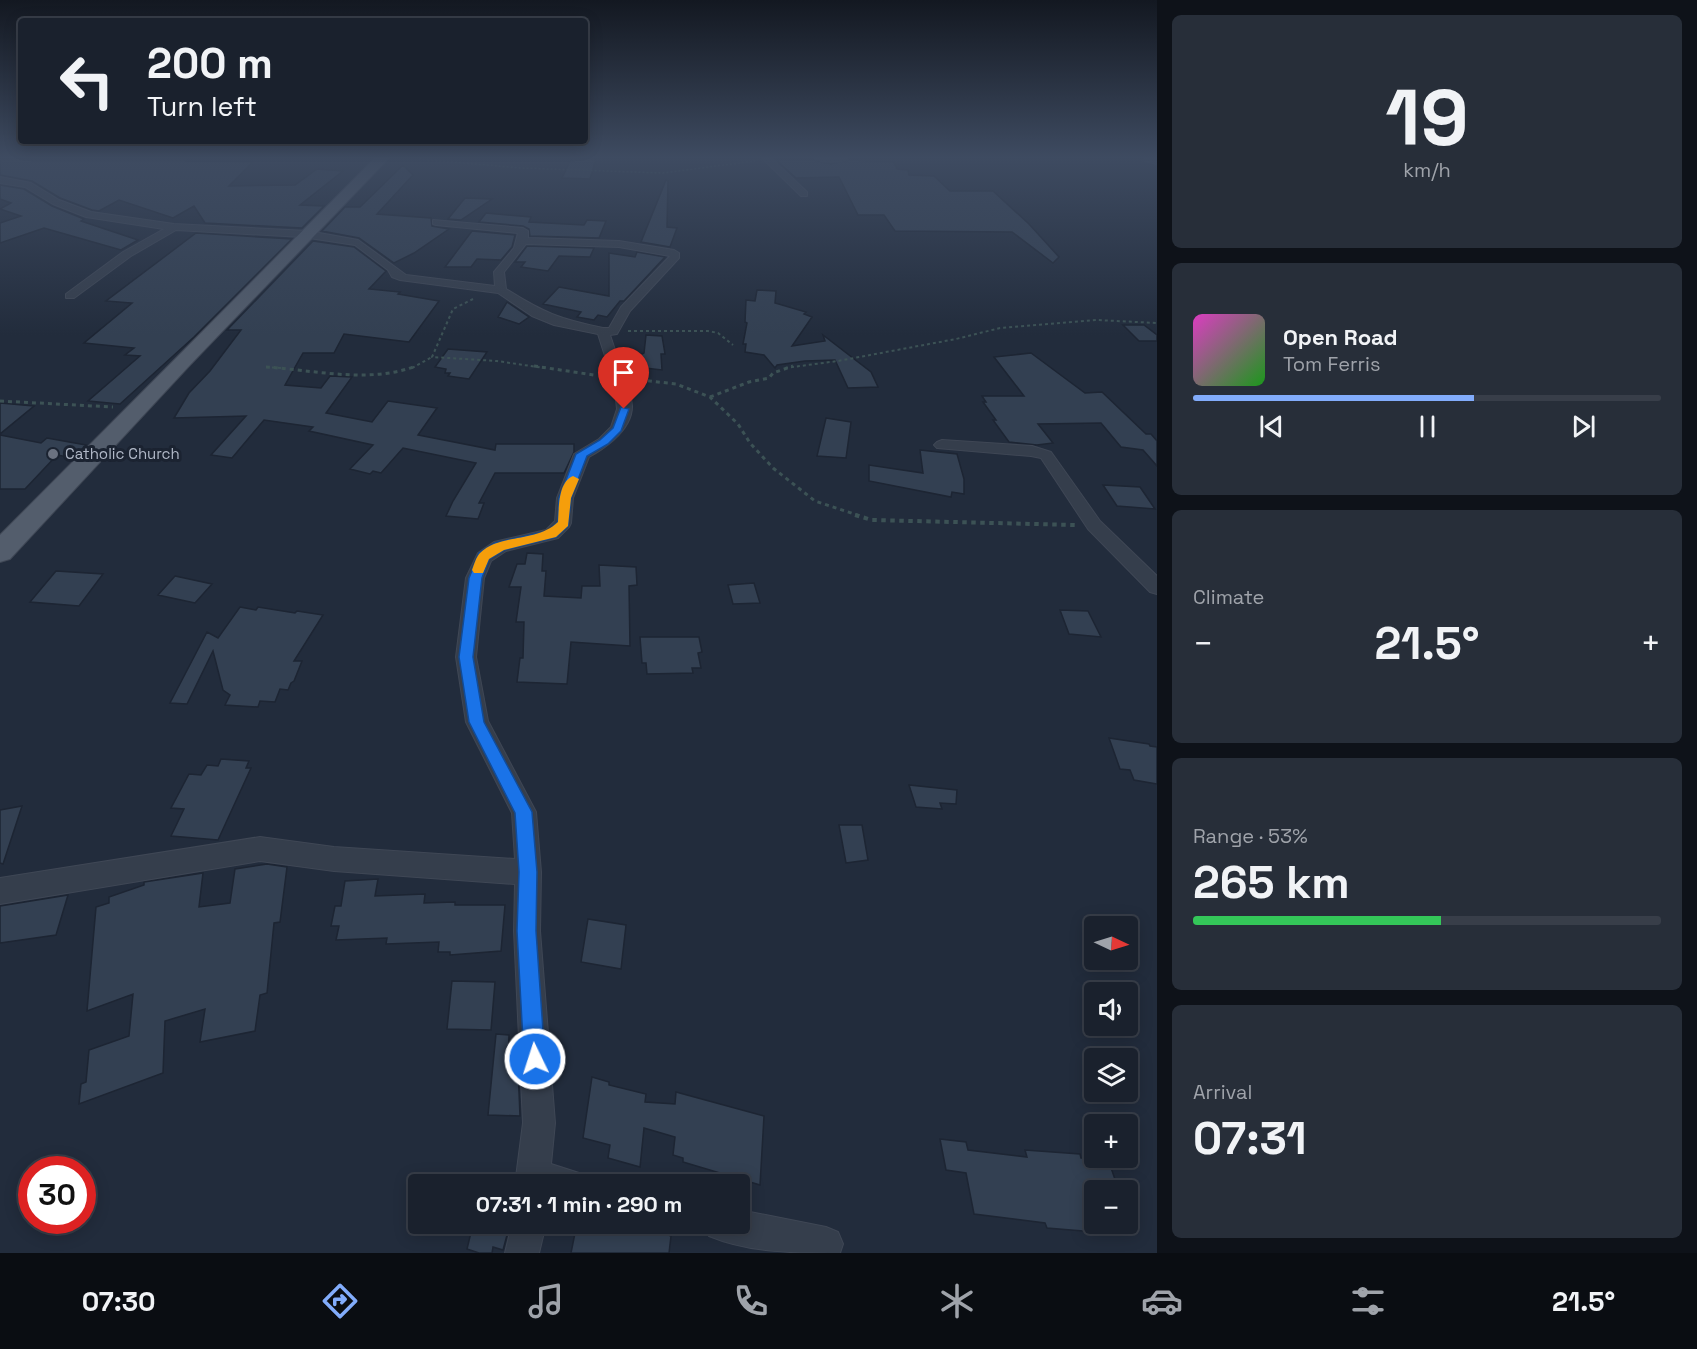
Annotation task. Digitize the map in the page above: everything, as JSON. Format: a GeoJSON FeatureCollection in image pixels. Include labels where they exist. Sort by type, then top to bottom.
{"type":"FeatureCollection","features":[{"type":"Feature","properties":{"kind":"main road"},"geometry":{"type":"LineString","coordinates":[[0,552],[325,217]]}},
{"type":"Feature","properties":{"kind":"street"},"geometry":{"type":"LineString","coordinates":[[107,217],[174,227],[340,238],[358,243],[392,268],[396,275],[404,278],[501,290],[543,316],[579,328],[608,332]]}},
{"type":"Feature","properties":{"kind":"street"},"geometry":{"type":"LineString","coordinates":[[436,222],[520,230],[524,233],[516,254],[499,272],[501,290]]}},
{"type":"Feature","properties":{"kind":"street"},"geometry":{"type":"LineString","coordinates":[[70,296],[127,254],[174,227]]}},
{"type":"Feature","properties":{"kind":"street"},"geometry":{"type":"LineString","coordinates":[[522,241],[619,244],[674,253],[675,256],[625,309],[608,332],[611,356],[610,377],[622,389],[624,409],[618,429],[604,442],[582,454],[565,498],[563,523],[552,534],[500,546],[484,556],[476,578],[466,657],[477,722],[524,812],[528,872],[527,931],[539,1123],[534,1174]]}},
{"type":"Feature","properties":{"kind":"street"},"geometry":{"type":"LineString","coordinates":[[942,445],[1032,451],[1046,455],[1094,525],[1157,587]]}},
{"type":"Feature","properties":{"kind":"street"},"geometry":{"type":"LineString","coordinates":[[0,891],[260,849],[334,859],[528,872]]}},
{"type":"Feature","properties":{"kind":"street"},"geometry":{"type":"LineString","coordinates":[[750,1230],[826,1244]]}},
{"type":"Feature","properties":{"kind":"street"},"geometry":{"type":"LineString","coordinates":[[522,1253],[527,1234]]}},
{"type":"Feature","properties":{"kind":"path"},"geometry":{"type":"LineString","coordinates":[[432,357],[453,309],[501,290]]}},
{"type":"Feature","properties":{"kind":"path"},"geometry":{"type":"LineString","coordinates":[[710,397],[749,382],[769,378],[773,373],[787,367],[838,361],[956,339],[1000,328],[1097,320],[1157,323]]}},
{"type":"Feature","properties":{"kind":"path"},"geometry":{"type":"LineString","coordinates":[[608,332],[708,331],[718,333],[733,345]]}},
{"type":"Feature","properties":{"kind":"path"},"geometry":{"type":"LineString","coordinates":[[266,367],[348,373],[389,372],[411,369],[432,357],[497,360],[610,377],[676,384],[710,397],[738,424],[750,443],[773,468],[815,501],[832,508],[872,520],[1045,526],[1094,525]]}},
{"type":"Feature","properties":{"kind":"path"},"geometry":{"type":"LineString","coordinates":[[0,400],[138,409]]}},
{"type":"Feature","properties":{"kind":"building"},"geometry":{"type":"Polygon","coordinates":[[[17,217],[80,217],[84,219],[81,221],[138,240],[121,250],[44,228],[0,243],[0,223],[17,217]]]}},
{"type":"Feature","properties":{"kind":"building"},"geometry":{"type":"Polygon","coordinates":[[[201,217],[313,217],[302,228],[205,223],[201,217]]]}},
{"type":"Feature","properties":{"kind":"building"},"geometry":{"type":"Polygon","coordinates":[[[335,217],[431,218],[432,226],[449,229],[414,253],[394,263],[359,238],[322,231],[335,217]]]}},
{"type":"Feature","properties":{"kind":"building"},"geometry":{"type":"Polygon","coordinates":[[[449,217],[465,217],[461,220],[448,219],[449,217]]]}},
{"type":"Feature","properties":{"kind":"building"},"geometry":{"type":"Polygon","coordinates":[[[483,217],[531,217],[529,222],[584,225],[587,220],[606,221],[599,238],[530,236],[529,229],[523,226],[479,222],[483,217]]]}},
{"type":"Feature","properties":{"kind":"building"},"geometry":{"type":"Polygon","coordinates":[[[651,217],[667,217],[667,227],[677,228],[670,247],[641,242],[651,217]]]}},
{"type":"Feature","properties":{"kind":"building"},"geometry":{"type":"Polygon","coordinates":[[[886,217],[1022,217],[1059,257],[1053,263],[1012,232],[895,231],[886,217]]]}},
{"type":"Feature","properties":{"kind":"building"},"geometry":{"type":"Polygon","coordinates":[[[472,231],[515,235],[512,247],[501,260],[477,259],[471,267],[445,267],[472,231]]]}},
{"type":"Feature","properties":{"kind":"building"},"geometry":{"type":"Polygon","coordinates":[[[196,233],[292,239],[194,337],[120,404],[88,401],[140,356],[125,355],[134,348],[84,343],[132,303],[106,301],[196,233]]]}},
{"type":"Feature","properties":{"kind":"building"},"geometry":{"type":"Polygon","coordinates":[[[313,241],[354,247],[386,271],[369,289],[400,292],[398,294],[439,301],[409,342],[344,334],[334,353],[303,353],[285,385],[321,388],[330,376],[352,377],[326,413],[372,422],[388,401],[437,408],[418,435],[495,450],[496,444],[574,444],[574,452],[564,473],[495,473],[479,503],[484,503],[478,519],[446,516],[476,463],[403,448],[381,473],[373,471],[370,474],[350,469],[373,445],[309,431],[313,427],[264,420],[232,458],[211,455],[246,416],[174,418],[189,393],[210,371],[241,330],[227,330],[313,241]]]}},
{"type":"Feature","properties":{"kind":"building"},"geometry":{"type":"Polygon","coordinates":[[[527,246],[594,248],[590,257],[559,256],[548,271],[521,267],[525,262],[515,262],[527,246]]]}},
{"type":"Feature","properties":{"kind":"building"},"geometry":{"type":"Polygon","coordinates":[[[637,252],[665,257],[607,317],[598,315],[594,320],[577,317],[581,312],[543,304],[559,287],[609,296],[609,253],[635,257],[637,252]]]}},
{"type":"Feature","properties":{"kind":"building"},"geometry":{"type":"Polygon","coordinates":[[[757,290],[776,291],[775,303],[806,312],[804,314],[812,317],[792,346],[825,341],[823,335],[871,372],[878,387],[848,388],[835,360],[805,361],[777,365],[775,368],[764,355],[745,352],[746,344],[743,344],[747,323],[745,322],[746,300],[755,301],[757,290]]]}},
{"type":"Feature","properties":{"kind":"building"},"geometry":{"type":"Polygon","coordinates":[[[507,302],[529,317],[519,324],[498,317],[507,302]]]}},
{"type":"Feature","properties":{"kind":"building"},"geometry":{"type":"Polygon","coordinates":[[[1123,325],[1144,325],[1157,335],[1157,341],[1139,341],[1123,325]]]}},
{"type":"Feature","properties":{"kind":"building"},"geometry":{"type":"Polygon","coordinates":[[[646,335],[662,336],[665,354],[661,354],[662,370],[619,365],[644,353],[646,335]]]}},
{"type":"Feature","properties":{"kind":"building"},"geometry":{"type":"Polygon","coordinates":[[[448,349],[487,352],[469,379],[448,376],[450,373],[445,373],[446,369],[435,367],[448,349]]]}},
{"type":"Feature","properties":{"kind":"building"},"geometry":{"type":"Polygon","coordinates":[[[1031,353],[1085,393],[1102,392],[1146,434],[1151,434],[1157,441],[1157,466],[1143,450],[1121,447],[1101,423],[1038,424],[1053,443],[1037,445],[1009,442],[993,420],[996,420],[983,402],[986,402],[982,396],[1024,396],[994,357],[1031,353]]]}},
{"type":"Feature","properties":{"kind":"building"},"geometry":{"type":"Polygon","coordinates":[[[0,403],[34,406],[0,434],[0,403]]]}},
{"type":"Feature","properties":{"kind":"building"},"geometry":{"type":"Polygon","coordinates":[[[826,418],[851,422],[846,458],[817,456],[826,418]]]}},
{"type":"Feature","properties":{"kind":"building"},"geometry":{"type":"Polygon","coordinates":[[[0,435],[41,443],[47,438],[86,445],[74,458],[57,455],[25,489],[0,489],[0,435]]]}},
{"type":"Feature","properties":{"kind":"building"},"geometry":{"type":"Polygon","coordinates":[[[920,450],[957,454],[964,479],[964,494],[952,492],[951,497],[869,481],[869,465],[923,473],[920,450]]]}},
{"type":"Feature","properties":{"kind":"building"},"geometry":{"type":"Polygon","coordinates":[[[1103,485],[1140,487],[1155,509],[1117,506],[1103,485]]]}},
{"type":"Feature","properties":{"kind":"building"},"geometry":{"type":"Polygon","coordinates":[[[527,553],[543,554],[542,571],[546,571],[544,596],[581,598],[582,586],[600,586],[599,565],[636,567],[637,585],[629,586],[630,646],[571,642],[567,684],[517,682],[520,658],[523,658],[524,622],[516,622],[521,587],[509,587],[517,564],[525,564],[527,553]]]}},
{"type":"Feature","properties":{"kind":"building"},"geometry":{"type":"Polygon","coordinates":[[[56,571],[103,574],[79,606],[30,602],[56,571]]]}},
{"type":"Feature","properties":{"kind":"building"},"geometry":{"type":"Polygon","coordinates":[[[175,576],[212,584],[195,603],[158,595],[175,576]]]}},
{"type":"Feature","properties":{"kind":"building"},"geometry":{"type":"Polygon","coordinates":[[[754,583],[760,603],[733,604],[728,585],[754,583]]]}},
{"type":"Feature","properties":{"kind":"building"},"geometry":{"type":"Polygon","coordinates":[[[240,607],[323,615],[294,661],[302,661],[288,690],[280,689],[275,702],[260,701],[258,707],[225,705],[230,695],[223,690],[213,651],[187,704],[170,703],[207,632],[218,638],[240,607]]]}},
{"type":"Feature","properties":{"kind":"building"},"geometry":{"type":"Polygon","coordinates":[[[1060,610],[1088,611],[1101,637],[1069,634],[1060,610]]]}},
{"type":"Feature","properties":{"kind":"building"},"geometry":{"type":"Polygon","coordinates":[[[640,637],[699,637],[702,652],[698,653],[701,668],[692,668],[693,673],[647,674],[646,663],[642,663],[640,637]]]}},
{"type":"Feature","properties":{"kind":"building"},"geometry":{"type":"Polygon","coordinates":[[[1109,738],[1157,747],[1157,784],[1134,780],[1130,770],[1120,769],[1109,738]]]}},
{"type":"Feature","properties":{"kind":"building"},"geometry":{"type":"Polygon","coordinates":[[[221,759],[249,761],[246,768],[251,768],[218,840],[171,836],[184,809],[171,808],[189,774],[201,775],[207,765],[218,766],[221,759]]]}},
{"type":"Feature","properties":{"kind":"building"},"geometry":{"type":"Polygon","coordinates":[[[909,785],[957,790],[956,804],[940,803],[942,809],[916,807],[909,785]]]}},
{"type":"Feature","properties":{"kind":"building"},"geometry":{"type":"Polygon","coordinates":[[[22,806],[3,864],[0,863],[0,810],[22,806]]]}},
{"type":"Feature","properties":{"kind":"building"},"geometry":{"type":"Polygon","coordinates":[[[839,825],[862,825],[868,860],[846,863],[839,825]]]}},
{"type":"Feature","properties":{"kind":"building"},"geometry":{"type":"Polygon","coordinates":[[[267,864],[287,867],[280,922],[274,923],[267,993],[260,995],[255,1031],[200,1042],[205,1009],[165,1021],[163,1073],[79,1104],[81,1084],[86,1082],[89,1050],[129,1036],[133,994],[87,1011],[96,907],[109,903],[109,897],[144,885],[144,882],[203,873],[199,907],[230,903],[235,869],[267,864]]]}},
{"type":"Feature","properties":{"kind":"building"},"geometry":{"type":"Polygon","coordinates":[[[378,879],[375,896],[425,894],[424,903],[505,905],[501,951],[450,955],[450,952],[438,952],[439,942],[386,944],[387,938],[336,940],[339,926],[331,926],[335,906],[341,906],[345,881],[378,879]]]}},
{"type":"Feature","properties":{"kind":"building"},"geometry":{"type":"Polygon","coordinates":[[[68,895],[56,935],[0,943],[0,906],[68,895]]]}},
{"type":"Feature","properties":{"kind":"building"},"geometry":{"type":"Polygon","coordinates":[[[588,919],[626,925],[621,969],[581,962],[588,919]]]}},
{"type":"Feature","properties":{"kind":"building"},"geometry":{"type":"Polygon","coordinates":[[[452,981],[495,982],[491,1030],[447,1029],[452,981]]]}},
{"type":"Feature","properties":{"kind":"building"},"geometry":{"type":"Polygon","coordinates":[[[496,1034],[509,1035],[508,1068],[518,1068],[520,1116],[488,1115],[496,1034]]]}},
{"type":"Feature","properties":{"kind":"building"},"geometry":{"type":"Polygon","coordinates":[[[592,1077],[609,1082],[609,1085],[646,1094],[645,1102],[675,1104],[676,1092],[764,1116],[760,1185],[750,1182],[750,1174],[723,1174],[683,1162],[683,1158],[673,1155],[675,1137],[644,1128],[640,1167],[608,1158],[610,1145],[583,1138],[592,1077]]]}},
{"type":"Feature","properties":{"kind":"building"},"geometry":{"type":"Polygon","coordinates":[[[940,1139],[966,1142],[968,1150],[1027,1157],[1025,1150],[1080,1154],[1081,1158],[1084,1158],[1084,1168],[1111,1168],[1115,1180],[1084,1180],[1084,1231],[1047,1228],[1045,1223],[974,1214],[966,1173],[946,1170],[940,1139]]]}},
{"type":"Feature","properties":{"kind":"building"},"geometry":{"type":"Polygon","coordinates":[[[471,1234],[507,1234],[503,1250],[493,1247],[492,1253],[479,1253],[467,1249],[471,1234]]]}},
{"type":"Feature","properties":{"kind":"building"},"geometry":{"type":"Polygon","coordinates":[[[575,1234],[665,1234],[671,1236],[669,1253],[571,1253],[575,1234]]]}},
{"type":"Feature","properties":{"kind":"slow traffic"},"geometry":{"type":"LineString","coordinates":[[479,570],[484,556],[500,546],[552,534],[563,523],[565,498],[573,479]]}},
{"type":"Feature","properties":{"kind":"place","name":"Catholic Church"},"geometry":{"type":"Point","coordinates":[53,454]}},
{"type":"Feature","properties":{"kind":"route"},"geometry":{"type":"LineString","coordinates":[[535,1059],[527,931],[528,872],[524,812],[477,722],[466,657],[476,578],[484,556],[500,546],[552,534],[563,523],[565,498],[582,454],[604,442],[618,429],[624,409]]}}]}
